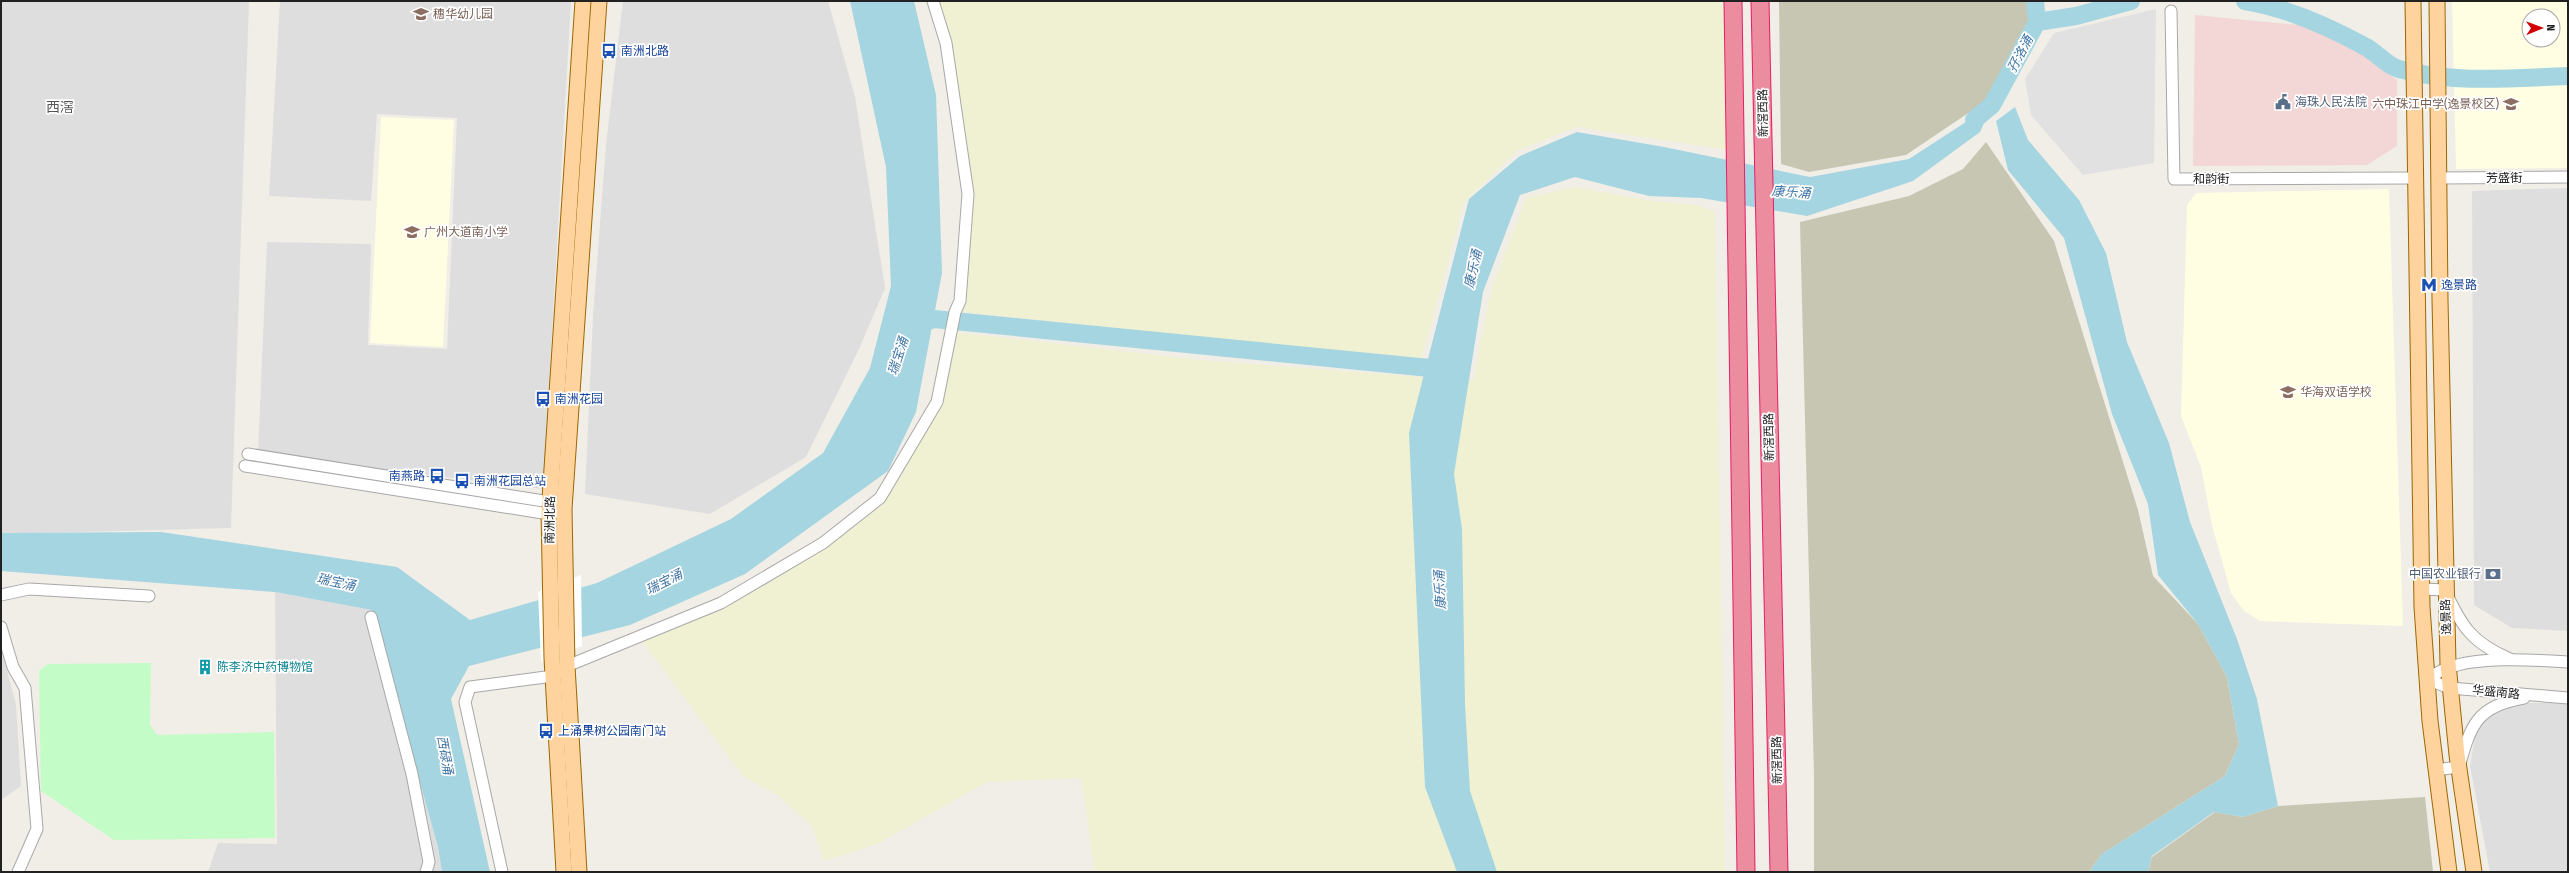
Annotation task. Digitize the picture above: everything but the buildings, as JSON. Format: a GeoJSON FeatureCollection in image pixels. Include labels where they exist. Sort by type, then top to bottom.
{"type":"FeatureCollection","features":[{"type":"Feature","properties":{"kind":"highway"},"geometry":{"type":"LineString","coordinates":[[1733,1],[1746,872]]}},
{"type":"Feature","properties":{"kind":"highway","name":"新滘西路"},"geometry":{"type":"LineString","coordinates":[[1760,1],[1779,872]]}},
{"type":"Feature","properties":{"kind":"main road","name":"南洲北路"},"geometry":{"type":"LineString","coordinates":[[564,872],[552,658],[549,508],[583,1]]}},
{"type":"Feature","properties":{"kind":"main road","name":"南洲北路"},"geometry":{"type":"LineString","coordinates":[[579,872],[567,659],[564,509],[599,1]]}},
{"type":"Feature","properties":{"kind":"main road","name":"逸景路"},"geometry":{"type":"LineString","coordinates":[[2413,1],[2422,589],[2426,679],[2435,770],[2449,872]]}},
{"type":"Feature","properties":{"kind":"main road","name":"逸景路"},"geometry":{"type":"LineString","coordinates":[[2437,1],[2445,590],[2448,667],[2459,766],[2474,872]]}},
{"type":"Feature","properties":{"kind":"street"},"geometry":{"type":"LineString","coordinates":[[502,872],[465,702],[470,687],[553,676],[567,659],[721,603],[823,543],[880,498],[937,402],[955,312],[960,301],[968,194],[946,43],[933,1]]}},
{"type":"Feature","properties":{"kind":"street","name":"和韵街"},"geometry":{"type":"LineString","coordinates":[[2171,11],[2174,179],[2415,178]]}},
{"type":"Feature","properties":{"kind":"street","name":"芳盛街"},"geometry":{"type":"LineString","coordinates":[[2440,178],[2568,177]]}},
{"type":"Feature","properties":{"kind":"street"},"geometry":{"type":"LineString","coordinates":[[248,454],[549,508]]}},
{"type":"Feature","properties":{"kind":"street"},"geometry":{"type":"LineString","coordinates":[[245,466],[564,509]]}},
{"type":"Feature","properties":{"kind":"street"},"geometry":{"type":"LineString","coordinates":[[1,595],[29,589],[149,596]]}},
{"type":"Feature","properties":{"kind":"street"},"geometry":{"type":"LineString","coordinates":[[2422,589],[2445,590],[2454,612],[2471,636],[2494,652],[2512,660]]}},
{"type":"Feature","properties":{"kind":"street"},"geometry":{"type":"LineString","coordinates":[[371,617],[412,774],[429,862],[426,872]]}},
{"type":"Feature","properties":{"kind":"street"},"geometry":{"type":"LineString","coordinates":[[1,627],[13,667],[25,688],[37,829],[18,872]]}},
{"type":"Feature","properties":{"kind":"street"},"geometry":{"type":"LineString","coordinates":[[2426,679],[2448,667],[2512,660],[2568,662]]}},
{"type":"Feature","properties":{"kind":"street","name":"华盛南路"},"geometry":{"type":"LineString","coordinates":[[2426,679],[2450,688],[2493,690],[2533,696],[2568,698]]}},
{"type":"Feature","properties":{"kind":"street"},"geometry":{"type":"LineString","coordinates":[[2435,770],[2459,766],[2468,736],[2476,720],[2497,704],[2533,696]]}},
{"type":"Feature","properties":{"kind":"shaded area"},"geometry":{"type":"Polygon","coordinates":[[[1,1],[249,1],[231,528],[1,534],[1,1]]]}},
{"type":"Feature","properties":{"kind":"shaded area"},"geometry":{"type":"Polygon","coordinates":[[[280,1],[571,1],[543,489],[258,454],[267,242],[371,244],[368,345],[447,349],[457,118],[377,114],[371,201],[269,196],[280,1]]]}},
{"type":"Feature","properties":{"kind":"shaded area"},"geometry":{"type":"Polygon","coordinates":[[[623,1],[828,1],[855,97],[885,288],[859,349],[806,457],[710,514],[585,494],[593,316],[606,145],[623,1]]]}},
{"type":"Feature","properties":{"kind":"shaded area"},"geometry":{"type":"Polygon","coordinates":[[[940,1],[1723,1],[1728,150],[1576,127],[1517,151],[1464,202],[1421,362],[963,312],[972,180],[952,51],[940,1]]]}},
{"type":"Feature","properties":{"kind":"shaded area"},"geometry":{"type":"Polygon","coordinates":[[[1779,1],[2028,1],[2031,21],[1986,101],[1906,155],[1809,172],[1781,164],[1779,1]]]}},
{"type":"Feature","properties":{"kind":"shaded area","name":"六中珠江中学(逸景校区)"},"geometry":{"type":"Polygon","coordinates":[[[2452,1],[2568,1],[2568,168],[2456,169],[2452,1]]]}},
{"type":"Feature","properties":{"kind":"shaded area"},"geometry":{"type":"Polygon","coordinates":[[[2156,9],[2154,163],[2083,175],[2031,115],[2025,79],[2054,33],[2156,9]]]}},
{"type":"Feature","properties":{"kind":"shaded area"},"geometry":{"type":"Polygon","coordinates":[[[2195,15],[2299,25],[2343,41],[2397,80],[2397,146],[2367,165],[2193,166],[2195,15]]]}},
{"type":"Feature","properties":{"kind":"shaded area","name":"广州大道南小学"},"geometry":{"type":"Polygon","coordinates":[[[381,117],[454,120],[443,347],[370,343],[381,117]]]}},
{"type":"Feature","properties":{"kind":"shaded area"},"geometry":{"type":"Polygon","coordinates":[[[1986,142],[2054,241],[2138,510],[2153,576],[2198,624],[2227,677],[2239,744],[2225,776],[2102,854],[2089,872],[1814,872],[1814,776],[1800,222],[1909,196],[1963,169],[1986,142]]]}},
{"type":"Feature","properties":{"kind":"shaded area"},"geometry":{"type":"Polygon","coordinates":[[[1575,187],[1653,201],[1698,205],[1715,212],[1725,872],[1095,872],[1081,778],[987,782],[877,844],[824,861],[812,826],[776,794],[744,777],[643,642],[860,523],[890,479],[928,410],[944,331],[1202,360],[1473,381],[1491,290],[1526,198],[1575,187]]]}},
{"type":"Feature","properties":{"kind":"shaded area"},"geometry":{"type":"Polygon","coordinates":[[[2568,188],[2568,631],[2512,628],[2474,605],[2472,191],[2568,188]]]}},
{"type":"Feature","properties":{"kind":"shaded area","name":"华海双语学校"},"geometry":{"type":"Polygon","coordinates":[[[2389,189],[2403,626],[2260,621],[2244,611],[2231,593],[2212,525],[2201,467],[2181,416],[2187,205],[2196,193],[2389,189]]]}},
{"type":"Feature","properties":{"kind":"shaded area"},"geometry":{"type":"Polygon","coordinates":[[[275,592],[372,610],[438,847],[442,872],[208,872],[218,843],[277,844],[275,592]]]}},
{"type":"Feature","properties":{"kind":"shaded area"},"geometry":{"type":"Polygon","coordinates":[[[1,647],[16,705],[21,786],[1,800],[1,647]]]}},
{"type":"Feature","properties":{"kind":"shaded area"},"geometry":{"type":"Polygon","coordinates":[[[2524,703],[2568,703],[2568,872],[2490,872],[2470,766],[2476,731],[2490,713],[2524,703]]]}},
{"type":"Feature","properties":{"kind":"shaded area"},"geometry":{"type":"Polygon","coordinates":[[[2425,797],[2433,872],[2148,872],[2152,857],[2215,812],[2243,817],[2278,806],[2425,797]]]}},
{"type":"Feature","properties":{"kind":"green space"},"geometry":{"type":"Polygon","coordinates":[[[151,663],[150,725],[157,735],[274,732],[275,838],[114,840],[41,791],[39,671],[48,664],[151,663]]]}},
{"type":"Feature","properties":{"kind":"water"},"geometry":{"type":"Polygon","coordinates":[[[850,1],[914,1],[936,95],[942,273],[916,412],[888,471],[745,574],[630,625],[469,666],[451,699],[490,872],[442,872],[438,847],[372,610],[275,592],[1,571],[1,533],[161,532],[397,567],[470,620],[597,583],[731,519],[823,453],[870,368],[891,286],[886,167],[850,1]]]}},
{"type":"Feature","properties":{"kind":"water","name":"康乐涌"},"geometry":{"type":"Polygon","coordinates":[[[1992,105],[1980,132],[1913,181],[1807,216],[1701,198],[1649,196],[1575,177],[1520,195],[1483,292],[1454,474],[1462,529],[1465,704],[1470,791],[1497,872],[1457,872],[1425,787],[1409,433],[1469,199],[1520,156],[1577,132],[1664,147],[1810,177],[1909,159],[1992,105]]]}},
{"type":"Feature","properties":{"kind":"water"},"geometry":{"type":"Polygon","coordinates":[[[2015,107],[2028,140],[2079,200],[2106,253],[2127,342],[2169,443],[2190,522],[2237,639],[2257,699],[2278,806],[2243,817],[2214,812],[2152,856],[2148,872],[2089,872],[2102,854],[2225,776],[2239,744],[2227,677],[2198,624],[2158,575],[2148,504],[2112,414],[2064,238],[2008,170],[1996,121],[2015,107]]]}},
{"type":"Feature","properties":{"kind":"pier"},"geometry":{"type":"Polygon","coordinates":[[[581,575],[582,646],[541,662],[538,592],[581,575]]]}},
{"type":"Feature","properties":{"kind":"waterway","name":"孖洛涌"},"geometry":{"type":"LineString","coordinates":[[1974,120],[1992,105],[2037,22],[2035,1]]}},
{"type":"Feature","properties":{"kind":"waterway"},"geometry":{"type":"LineString","coordinates":[[2037,22],[2076,16],[2131,1]]}},
{"type":"Feature","properties":{"kind":"waterway"},"geometry":{"type":"LineString","coordinates":[[2245,1],[2277,8],[2322,25],[2366,47],[2390,65],[2399,69],[2420,74],[2441,77],[2483,79],[2568,76]]}},
{"type":"Feature","properties":{"kind":"waterway"},"geometry":{"type":"LineString","coordinates":[[910,326],[934,319],[1450,370]]}},
{"type":"Feature","properties":{"kind":"place","name":"穗华幼儿园"},"geometry":{"type":"Point","coordinates":[421,14]}},
{"type":"Feature","properties":{"kind":"place","name":"南洲北路"},"geometry":{"type":"Point","coordinates":[609,51]}},
{"type":"Feature","properties":{"kind":"place","name":"海珠人民法院"},"geometry":{"type":"Point","coordinates":[2283,102]}},
{"type":"Feature","properties":{"kind":"place","name":"六中珠江中学(逸景校区)"},"geometry":{"type":"Point","coordinates":[2511,104]}},
{"type":"Feature","properties":{"kind":"place","name":"广州大道南小学"},"geometry":{"type":"Point","coordinates":[412,232]}},
{"type":"Feature","properties":{"kind":"place","name":"逸景路"},"geometry":{"type":"Point","coordinates":[2429,285]}},
{"type":"Feature","properties":{"kind":"place","name":"华海双语学校"},"geometry":{"type":"Point","coordinates":[2288,392]}},
{"type":"Feature","properties":{"kind":"place","name":"南洲花园"},"geometry":{"type":"Point","coordinates":[543,399]}},
{"type":"Feature","properties":{"kind":"place","name":"南燕路"},"geometry":{"type":"Point","coordinates":[437,476]}},
{"type":"Feature","properties":{"kind":"place","name":"南洲花园总站"},"geometry":{"type":"Point","coordinates":[462,481]}},
{"type":"Feature","properties":{"kind":"place","name":"中国农业银行"},"geometry":{"type":"Point","coordinates":[2493,574]}},
{"type":"Feature","properties":{"kind":"place","name":"陈李济中药博物馆"},"geometry":{"type":"Point","coordinates":[205,667]}},
{"type":"Feature","properties":{"kind":"place","name":"上涌果树公园南门站"},"geometry":{"type":"Point","coordinates":[546,731]}},
{"type":"Feature","properties":{"kind":"district","name":"西滘"},"geometry":{"type":"Point","coordinates":[60,107]}},
{"type":"Feature","properties":{"kind":"water label","name":"瑞宝涌"},"geometry":{"type":"Point","coordinates":[898,356]}},
{"type":"Feature","properties":{"kind":"water label","name":"瑞宝涌"},"geometry":{"type":"Point","coordinates":[336,582]}},
{"type":"Feature","properties":{"kind":"water label","name":"瑞宝涌"},"geometry":{"type":"Point","coordinates":[664,582]}},
{"type":"Feature","properties":{"kind":"water label","name":"西碌涌"},"geometry":{"type":"Point","coordinates":[445,755]}}]}
